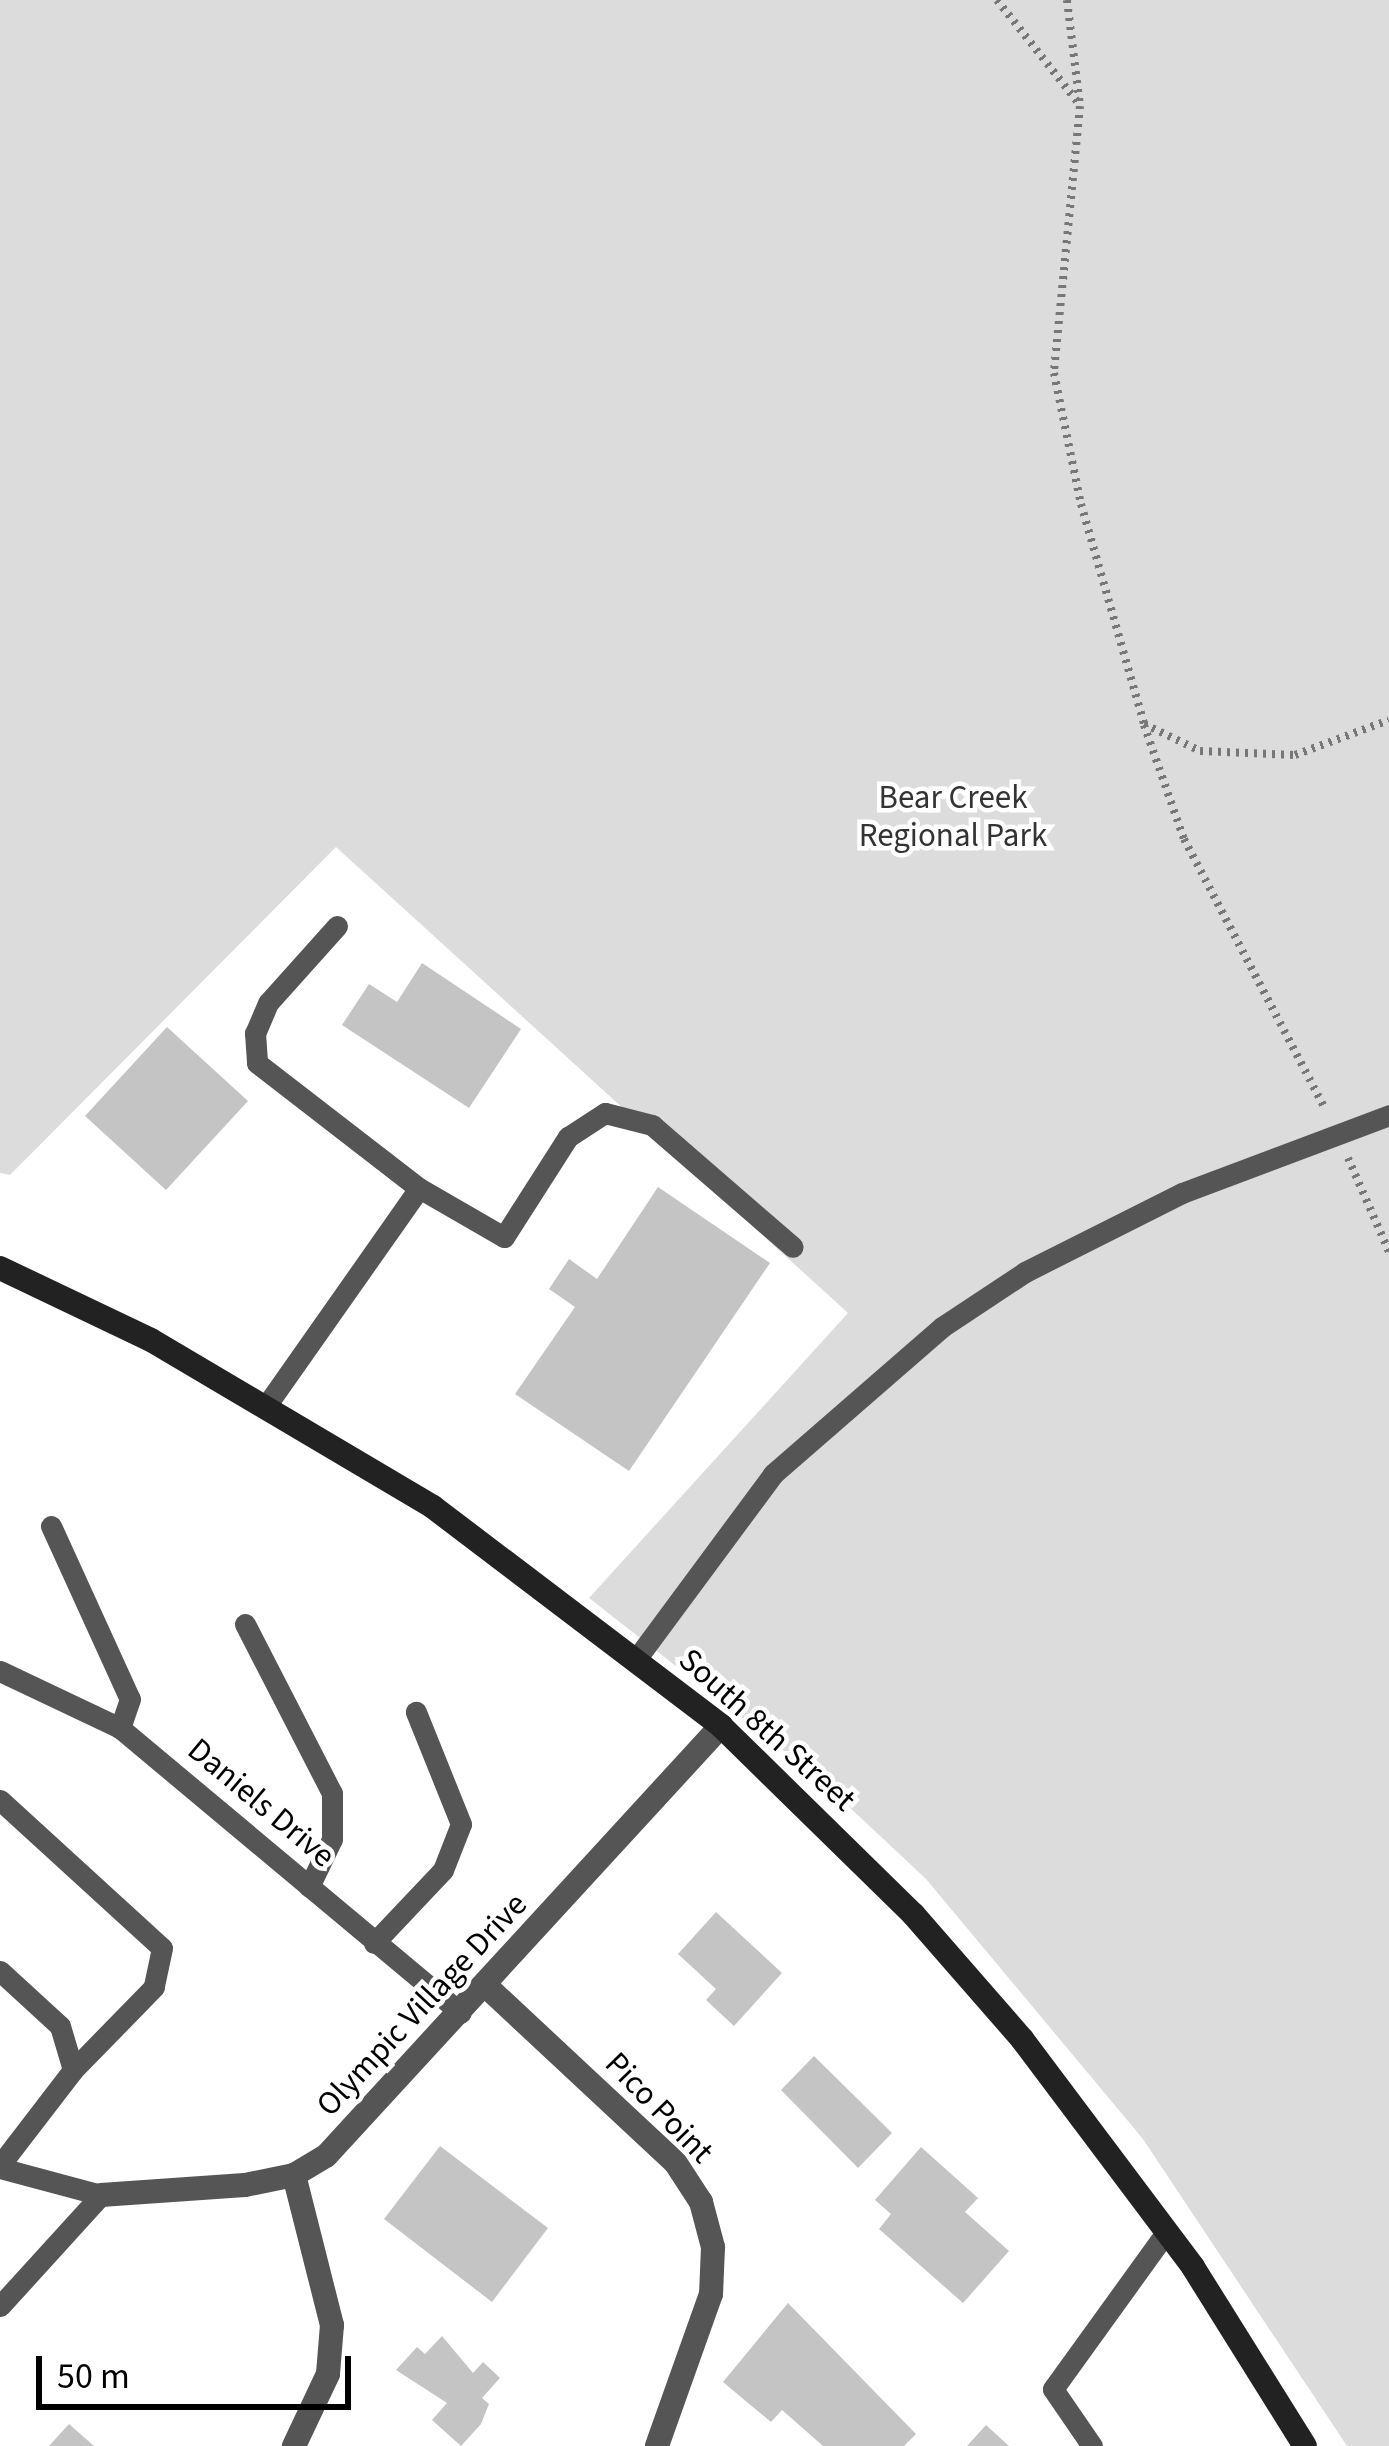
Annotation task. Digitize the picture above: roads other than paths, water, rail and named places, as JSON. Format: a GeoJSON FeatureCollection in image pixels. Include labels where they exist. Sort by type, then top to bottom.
{"type":"FeatureCollection","features":[{"type":"Feature","properties":{"kind":"main road","name":"South 8th Street"},"geometry":{"type":"LineString","coordinates":[[0,1268],[266,1406],[433,1507],[721,1726],[913,1914],[1022,2039],[1167,2231],[1305,2446]]}},
{"type":"Feature","properties":{"kind":"street","name":"Olympic Village Drive"},"geometry":{"type":"LineString","coordinates":[[294,2175],[352,2132],[721,1726]]}},
{"type":"Feature","properties":{"kind":"street","name":"Pico Point"},"geometry":{"type":"LineString","coordinates":[[486,1986],[675,2162],[701,2202],[713,2248],[711,2294],[657,2446]]}},
{"type":"Feature","properties":{"kind":"street"},"geometry":{"type":"LineString","coordinates":[[100,2194],[294,2175],[332,2325],[328,2374],[294,2446]]}},
{"type":"Feature","properties":{"kind":"lane"},"geometry":{"type":"LineString","coordinates":[[337,926],[268,1003],[255,1033],[257,1064],[419,1188],[504,1237],[568,1137],[586,1120],[624,1113],[652,1125],[793,1247]]}},
{"type":"Feature","properties":{"kind":"lane"},"geometry":{"type":"LineString","coordinates":[[637,1658],[773,1474],[942,1327],[1087,1239],[1389,1114]]}},
{"type":"Feature","properties":{"kind":"lane"},"geometry":{"type":"LineString","coordinates":[[266,1406],[419,1188]]}},
{"type":"Feature","properties":{"kind":"lane"},"geometry":{"type":"LineString","coordinates":[[52,1526],[130,1699],[120,1728]]}},
{"type":"Feature","properties":{"kind":"lane"},"geometry":{"type":"LineString","coordinates":[[245,1624],[332,1793],[332,1839],[309,1887]]}},
{"type":"Feature","properties":{"kind":"lane","name":"Daniels Drive"},"geometry":{"type":"LineString","coordinates":[[0,1671],[120,1728],[460,2013]]}},
{"type":"Feature","properties":{"kind":"lane"},"geometry":{"type":"LineString","coordinates":[[374,1943],[443,1870],[461,1824],[416,1712]]}},
{"type":"Feature","properties":{"kind":"lane"},"geometry":{"type":"LineString","coordinates":[[0,1800],[162,1948],[154,1987],[73,2071],[0,2167],[100,2194],[0,2306]]}},
{"type":"Feature","properties":{"kind":"lane"},"geometry":{"type":"LineString","coordinates":[[0,1971],[60,2026],[73,2071]]}},
{"type":"Feature","properties":{"kind":"lane"},"geometry":{"type":"LineString","coordinates":[[1092,2446],[1053,2389],[1167,2231]]}},
{"type":"Feature","properties":{"kind":"park label","name":"Bear Creek Regional Park"},"geometry":{"type":"Point","coordinates":[953,817]}}]}
